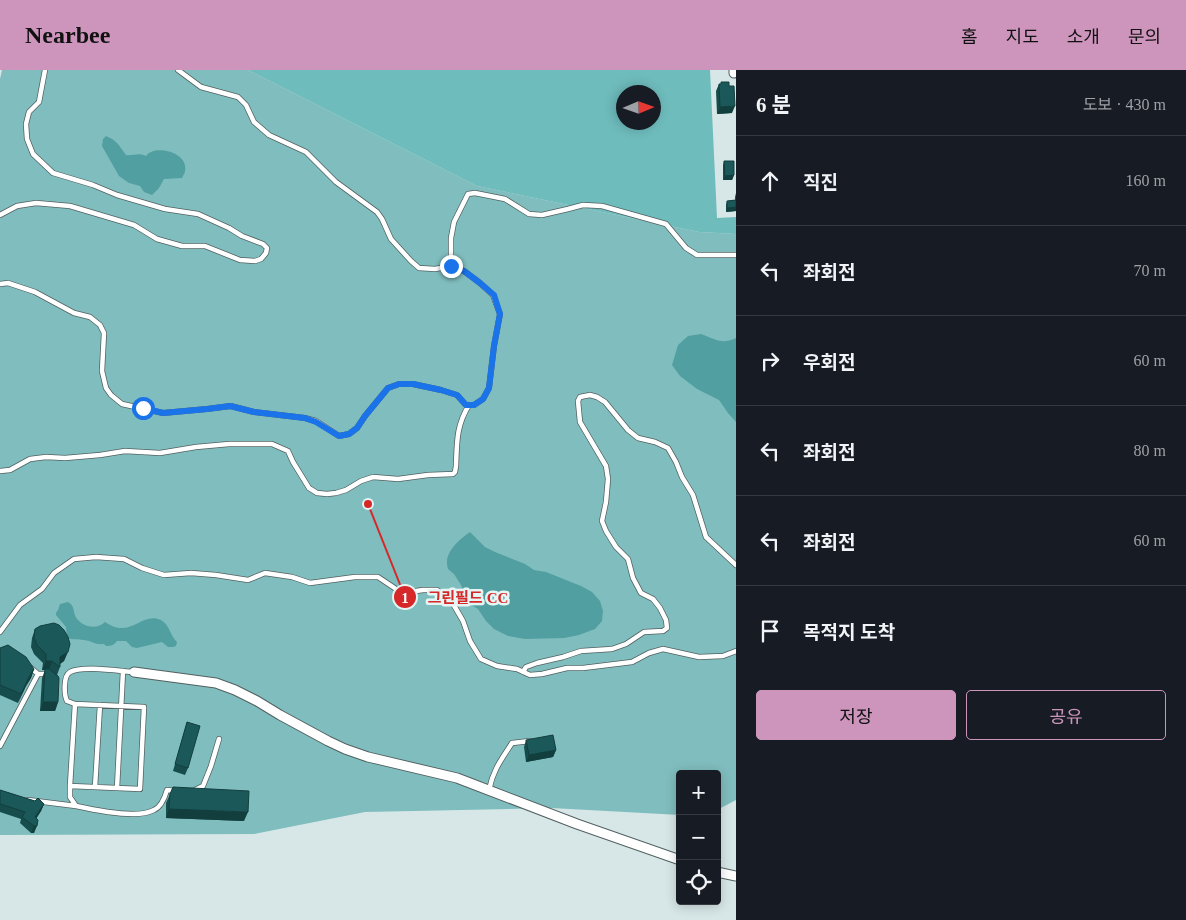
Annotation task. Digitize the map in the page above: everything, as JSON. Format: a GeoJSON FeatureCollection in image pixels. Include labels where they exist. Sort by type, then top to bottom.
{"type":"FeatureCollection","features":[{"type":"Feature","properties":{"kind":"street"},"geometry":{"type":"LineString","coordinates":[[134,672],[216,683],[257,701],[345,749],[368,757],[457,778],[577,824],[676,859]]}},
{"type":"Feature","properties":{"kind":"street"},"geometry":{"type":"LineString","coordinates":[[721,873],[736,876]]}},
{"type":"Feature","properties":{"kind":"lane"},"geometry":{"type":"LineString","coordinates":[[0,215],[17,206],[36,203],[70,206],[134,226],[157,240],[182,246],[206,246],[240,260],[255,261],[261,259],[266,253],[266,248],[263,244],[242,236],[198,214],[141,202],[117,195],[93,184],[53,173],[33,154],[27,139],[26,124],[29,112],[39,102],[45,70]]}},
{"type":"Feature","properties":{"kind":"lane"},"geometry":{"type":"LineString","coordinates":[[0,284],[8,283],[35,292],[74,313],[90,317],[100,325],[104,333],[102,371],[106,388],[122,404],[163,413],[230,406],[254,412],[305,418],[316,422],[339,436],[349,434],[357,428],[388,388],[399,384],[413,384],[457,395],[466,405],[474,405],[483,399],[489,388],[500,314],[494,295],[464,271],[451,266],[435,269],[419,268],[391,239],[377,212],[336,182],[306,152],[269,135],[254,122],[246,105],[238,97],[201,87],[178,70]]}},
{"type":"Feature","properties":{"kind":"lane"},"geometry":{"type":"LineString","coordinates":[[451,266],[451,238],[454,222],[468,194],[476,193],[505,199],[529,214],[542,215],[582,205],[615,209],[666,224],[686,248],[697,255],[736,255]]}},
{"type":"Feature","properties":{"kind":"lane"},"geometry":{"type":"LineString","coordinates":[[523,672],[526,667],[537,663],[581,651],[612,649],[626,644],[644,632],[663,631],[667,628],[666,620],[660,608],[653,600],[641,593],[633,578],[628,559],[616,547],[602,521],[608,479],[606,466],[580,422],[578,401],[580,397],[590,395],[597,397],[605,402],[628,430],[638,438],[655,442],[668,448],[693,495],[706,537],[736,565]]}},
{"type":"Feature","properties":{"kind":"lane"},"geometry":{"type":"LineString","coordinates":[[0,471],[10,470],[30,459],[46,457],[65,458],[125,451],[160,452],[228,444],[272,444],[288,451],[308,488],[317,493],[327,494],[346,490],[361,481],[373,477],[398,479],[453,474],[456,466],[458,431],[463,414],[469,405]]}},
{"type":"Feature","properties":{"kind":"lane"},"geometry":{"type":"LineString","coordinates":[[0,632],[20,605],[42,589],[54,573],[74,558],[96,557],[124,559],[142,568],[164,575],[191,573],[248,580],[265,574],[292,577],[310,583],[355,577],[378,577],[402,593],[438,590],[452,602],[463,621],[470,641],[481,659],[497,666],[517,669],[530,675],[567,668],[632,662],[649,653],[663,649],[699,657],[723,656],[736,651]]}},
{"type":"Feature","properties":{"kind":"lane"},"geometry":{"type":"LineString","coordinates":[[26,662],[38,674],[47,674],[52,678]]}},
{"type":"Feature","properties":{"kind":"lane"},"geometry":{"type":"LineString","coordinates":[[64,695],[66,676],[71,671],[93,669],[134,672]]}},
{"type":"Feature","properties":{"kind":"lane"},"geometry":{"type":"LineString","coordinates":[[117,788],[123,671]]}},
{"type":"Feature","properties":{"kind":"lane"},"geometry":{"type":"LineString","coordinates":[[0,746],[38,674]]}},
{"type":"Feature","properties":{"kind":"lane"},"geometry":{"type":"LineString","coordinates":[[58,682],[66,701],[76,704],[144,707],[140,790],[70,786]]}},
{"type":"Feature","properties":{"kind":"lane"},"geometry":{"type":"LineString","coordinates":[[76,704],[70,786],[70,797],[76,806]]}},
{"type":"Feature","properties":{"kind":"lane"},"geometry":{"type":"LineString","coordinates":[[95,787],[100,705]]}},
{"type":"Feature","properties":{"kind":"lane"},"geometry":{"type":"LineString","coordinates":[[185,792],[192,792],[204,786],[219,739]]}},
{"type":"Feature","properties":{"kind":"lane"},"geometry":{"type":"LineString","coordinates":[[490,790],[492,776],[512,743],[534,741]]}},
{"type":"Feature","properties":{"kind":"lane"},"geometry":{"type":"LineString","coordinates":[[24,799],[136,814],[155,810],[164,799],[167,790],[179,791]]}},
{"type":"Feature","properties":{"kind":"shaded area"},"geometry":{"type":"Polygon","coordinates":[[[2,70],[248,70],[477,186],[699,232],[736,234],[736,800],[721,808],[721,770],[676,770],[676,815],[551,808],[365,812],[254,834],[0,835],[0,79],[2,70]]]}},
{"type":"Feature","properties":{"kind":"shaded area"},"geometry":{"type":"Polygon","coordinates":[[[248,70],[710,70],[717,218],[736,217],[736,234],[699,232],[477,186],[248,70]]]}},
{"type":"Feature","properties":{"kind":"shaded area"},"geometry":{"type":"Polygon","coordinates":[[[106,136],[116,142],[126,155],[141,154],[146,156],[150,152],[163,150],[177,155],[185,164],[185,172],[182,178],[164,179],[152,195],[144,192],[140,186],[129,183],[119,176],[102,146],[103,139],[106,136]]]}},
{"type":"Feature","properties":{"kind":"shaded area"},"geometry":{"type":"Polygon","coordinates":[[[701,334],[722,341],[736,338],[736,422],[719,400],[697,389],[680,376],[672,365],[678,345],[688,336],[701,334]]]}},
{"type":"Feature","properties":{"kind":"shaded area"},"geometry":{"type":"Polygon","coordinates":[[[470,532],[485,547],[495,552],[525,564],[534,570],[546,572],[592,592],[600,601],[603,611],[602,621],[595,629],[564,638],[525,639],[508,636],[494,629],[478,609],[470,604],[461,585],[454,574],[448,569],[447,561],[452,548],[470,532]]]}},
{"type":"Feature","properties":{"kind":"shaded area"},"geometry":{"type":"Polygon","coordinates":[[[68,602],[72,606],[78,620],[88,626],[95,627],[105,622],[114,627],[122,628],[147,619],[161,620],[177,642],[176,646],[168,647],[162,642],[137,648],[132,647],[126,641],[117,641],[113,645],[106,646],[87,640],[67,638],[66,627],[56,613],[60,604],[68,602]]]}},
{"type":"Feature","properties":{"kind":"building"},"geometry":{"type":"Polygon","coordinates":[[[721,82],[729,82],[729,86],[734,86],[735,106],[720,107],[719,84],[721,82]]]}},
{"type":"Feature","properties":{"kind":"building"},"geometry":{"type":"Polygon","coordinates":[[[724,161],[734,161],[734,175],[725,176],[724,161]]]}},
{"type":"Feature","properties":{"kind":"building"},"geometry":{"type":"Polygon","coordinates":[[[736,200],[736,207],[727,208],[727,201],[736,200]]]}},
{"type":"Feature","properties":{"kind":"building"},"geometry":{"type":"Polygon","coordinates":[[[54,623],[64,630],[70,644],[68,652],[60,657],[60,667],[52,661],[46,661],[46,654],[37,645],[34,638],[35,629],[54,623]]]}},
{"type":"Feature","properties":{"kind":"building"},"geometry":{"type":"Polygon","coordinates":[[[8,645],[26,657],[34,669],[21,694],[0,685],[0,648],[8,645]]]}},
{"type":"Feature","properties":{"kind":"building"},"geometry":{"type":"Polygon","coordinates":[[[45,669],[49,669],[59,678],[58,702],[43,702],[45,669]]]}},
{"type":"Feature","properties":{"kind":"building"},"geometry":{"type":"Polygon","coordinates":[[[187,722],[200,726],[188,768],[175,764],[187,722]]]}},
{"type":"Feature","properties":{"kind":"building"},"geometry":{"type":"Polygon","coordinates":[[[553,735],[556,750],[529,755],[526,740],[553,735]]]}},
{"type":"Feature","properties":{"kind":"building"},"geometry":{"type":"Polygon","coordinates":[[[173,787],[249,791],[248,812],[169,809],[170,794],[173,787]]]}},
{"type":"Feature","properties":{"kind":"building"},"geometry":{"type":"Polygon","coordinates":[[[0,790],[35,801],[38,798],[44,804],[35,817],[38,820],[37,826],[34,826],[22,817],[25,812],[0,804],[0,790]]]}},
{"type":"Feature","properties":{"kind":"place","name":"그린필드 CC"},"geometry":{"type":"Point","coordinates":[368,504]}},
{"type":"Feature","properties":{"kind":"route"},"geometry":{"type":"LineString","coordinates":[[143,408],[163,413],[230,406],[254,412],[305,418],[316,422],[339,436],[349,434],[357,428],[388,388],[399,384],[413,384],[441,390],[457,395],[466,405],[474,405],[483,399],[489,388],[500,314],[494,295],[464,271],[451,266]]}}]}
